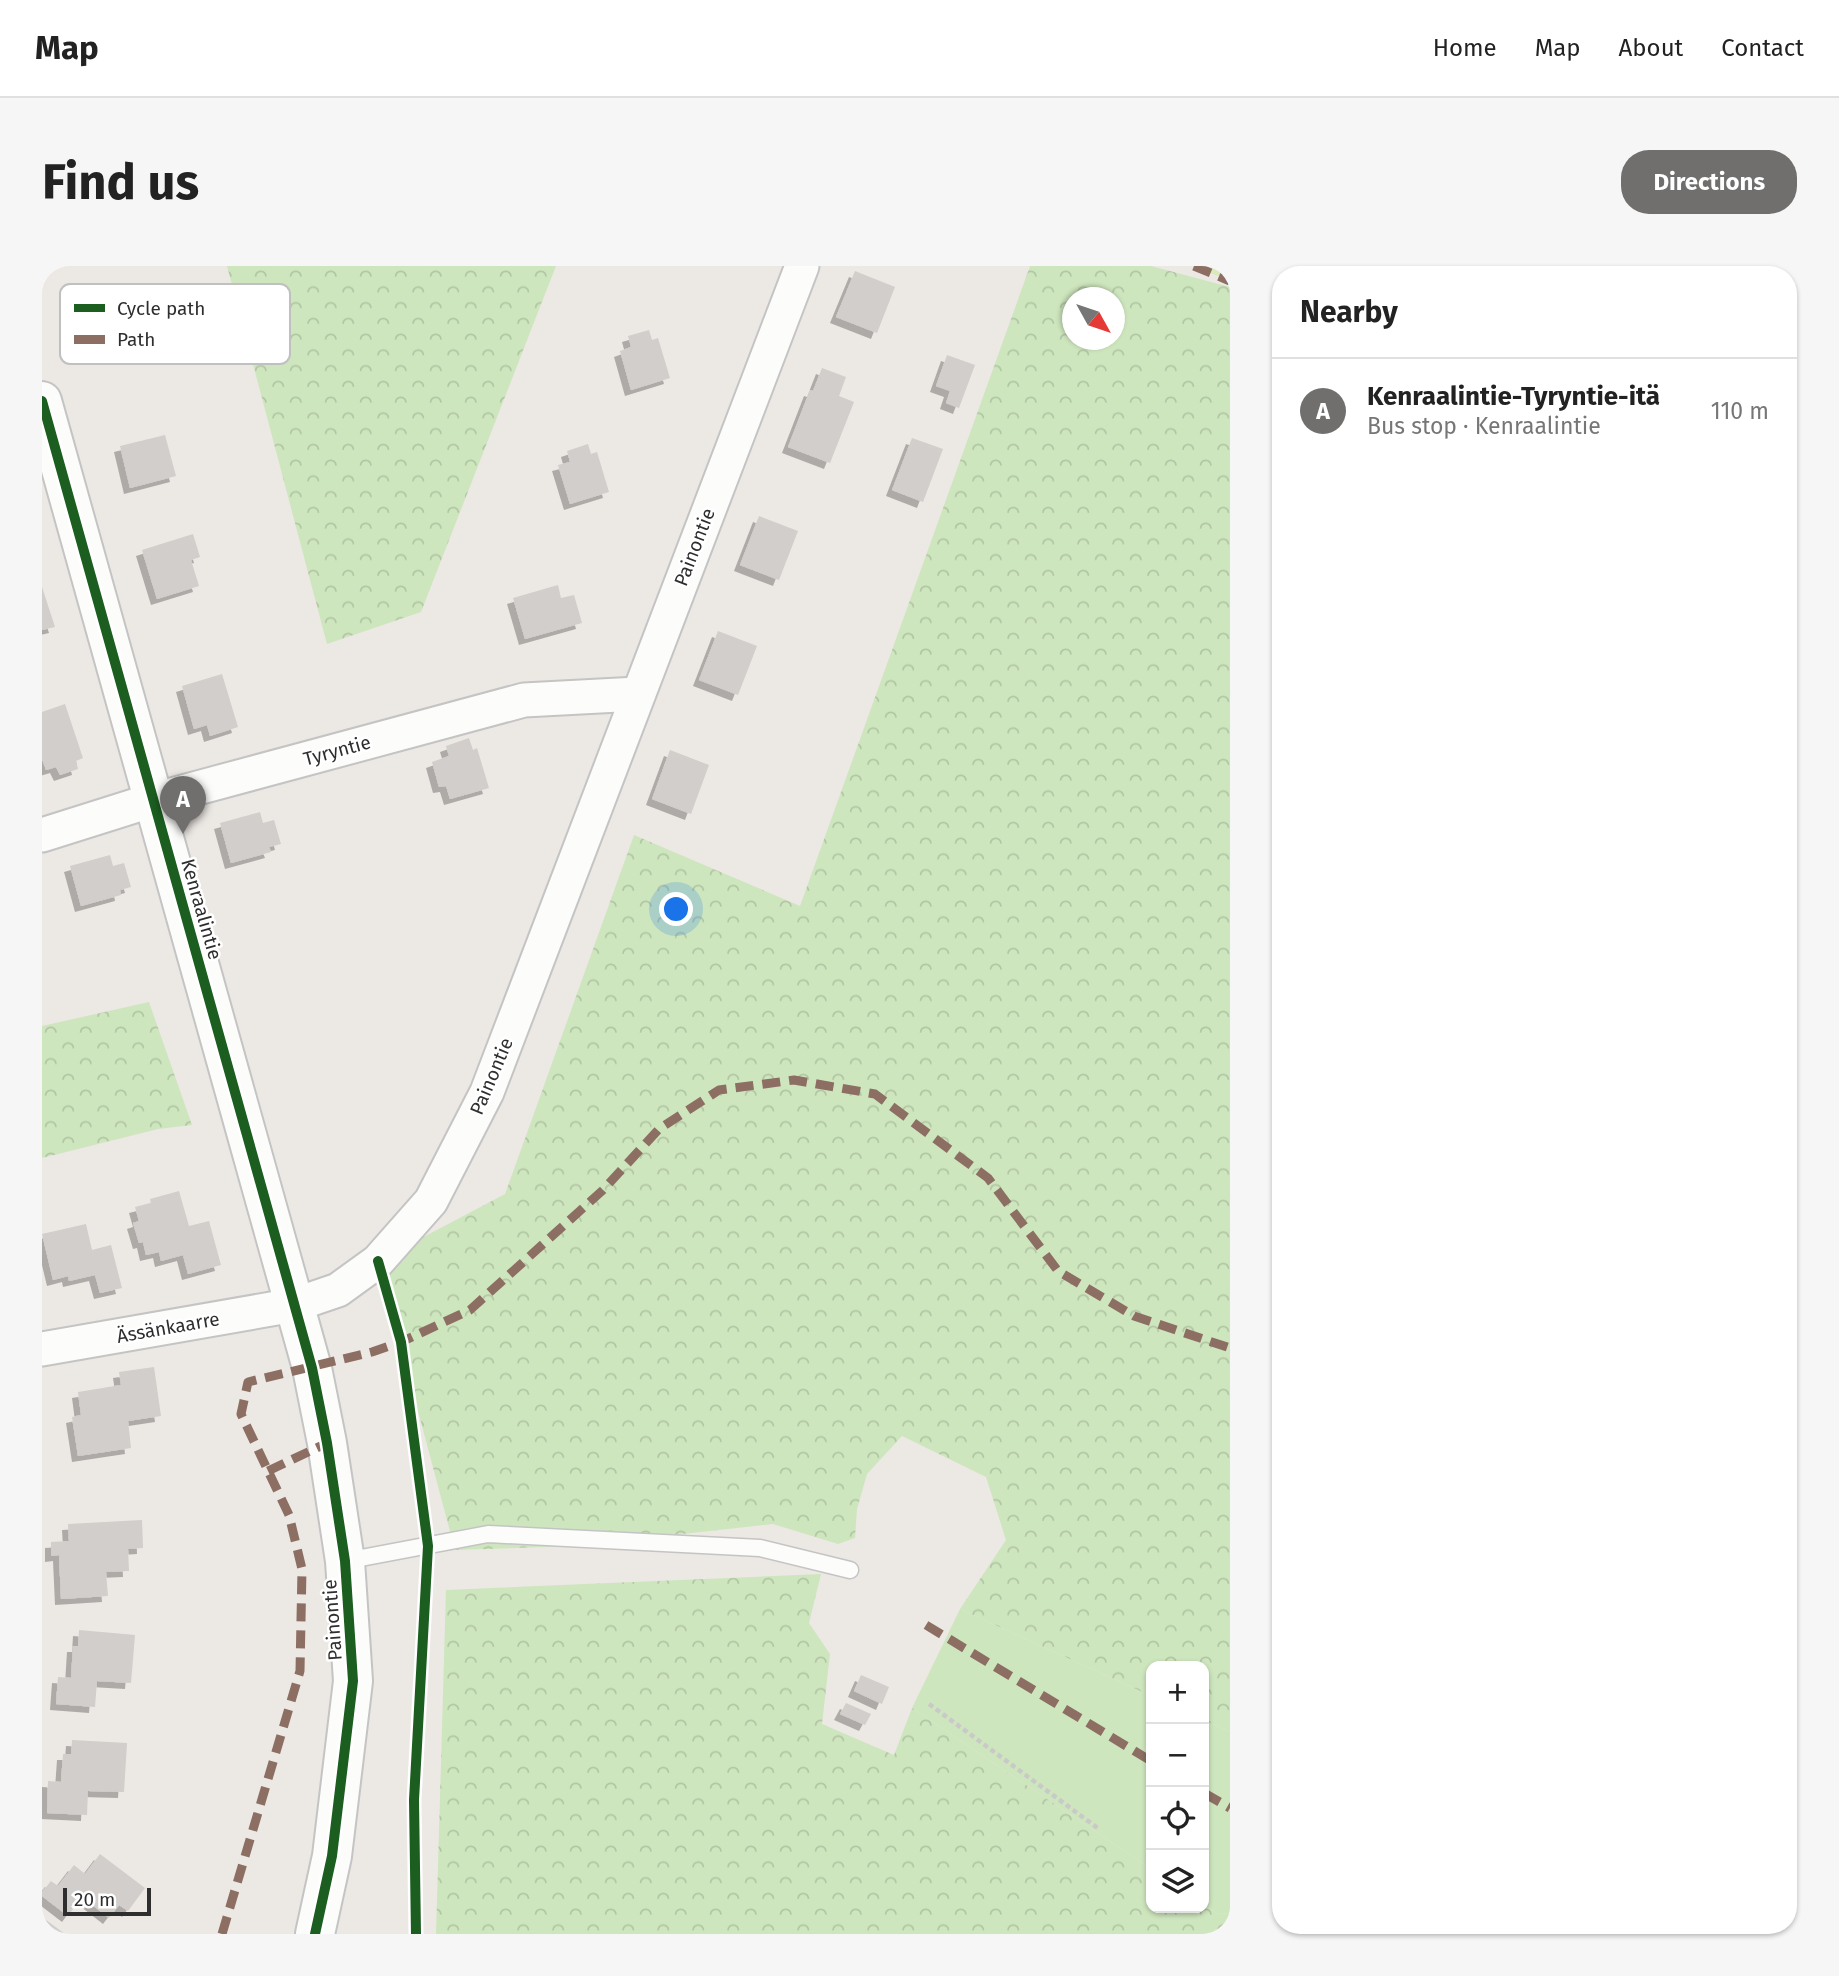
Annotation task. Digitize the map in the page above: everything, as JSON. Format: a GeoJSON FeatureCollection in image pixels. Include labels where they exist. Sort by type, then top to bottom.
{"type":"FeatureCollection","features":[{"type":"Feature","properties":{"kind":"street","name":"Painontie"},"geometry":{"type":"LineString","coordinates":[[315,1934],[332,1856],[354,1681],[345,1561],[322,1418],[312,1368],[294,1305],[338,1290],[378,1261],[431,1201],[487,1092],[802,266]]}},
{"type":"Feature","properties":{"kind":"street","name":"Kenraalintie"},"geometry":{"type":"LineString","coordinates":[[42,401],[294,1305]]}},
{"type":"Feature","properties":{"kind":"street","name":"Tyryntie"},"geometry":{"type":"LineString","coordinates":[[42,835],[153,800],[524,700],[638,694]]}},
{"type":"Feature","properties":{"kind":"street","name":"Ässänkaarre"},"geometry":{"type":"LineString","coordinates":[[42,1349],[294,1305]]}},
{"type":"Feature","properties":{"kind":"lane"},"geometry":{"type":"LineString","coordinates":[[345,1561],[488,1534],[760,1548],[850,1570]]}},
{"type":"Feature","properties":{"kind":"path"},"geometry":{"type":"LineString","coordinates":[[929,1704],[1099,1829]]}},
{"type":"Feature","properties":{"kind":"green space"},"geometry":{"type":"Polygon","coordinates":[[[227,266],[556,266],[421,612],[327,644],[253,364],[290,364],[290,284],[232,284],[227,266]]]}},
{"type":"Feature","properties":{"kind":"green space"},"geometry":{"type":"Polygon","coordinates":[[[1030,266],[1151,266],[1230,287],[1230,1732],[1209,1722],[1209,1661],[1146,1661],[1146,1694],[960,1609],[1006,1540],[986,1477],[902,1436],[867,1474],[857,1509],[855,1538],[838,1544],[773,1524],[574,1546],[455,1550],[378,1261],[505,1194],[634,835],[800,906],[1030,266]]]}},
{"type":"Feature","properties":{"kind":"green space"},"geometry":{"type":"Polygon","coordinates":[[[1194,266],[1230,266],[1230,281],[1194,266]]]}},
{"type":"Feature","properties":{"kind":"green space"},"geometry":{"type":"Polygon","coordinates":[[[149,1002],[192,1125],[158,1129],[42,1158],[42,1026],[149,1002]]]}},
{"type":"Feature","properties":{"kind":"green space"},"geometry":{"type":"Polygon","coordinates":[[[821,1574],[809,1623],[830,1654],[822,1724],[894,1755],[912,1708],[1146,1866],[1146,1913],[1209,1913],[1209,1908],[1216,1913],[1230,1914],[1230,1934],[436,1934],[446,1590],[821,1574]]]}},
{"type":"Feature","properties":{"kind":"green space"},"geometry":{"type":"Polygon","coordinates":[[[960,1609],[1146,1694],[1146,1866],[912,1708],[960,1609]]]}},
{"type":"Feature","properties":{"kind":"green space"},"geometry":{"type":"Polygon","coordinates":[[[1209,1722],[1230,1732],[1230,1914],[1216,1913],[1209,1908],[1209,1722]]]}},
{"type":"Feature","properties":{"kind":"building"},"geometry":{"type":"Polygon","coordinates":[[[855,271],[895,287],[877,333],[836,317],[855,271]]]}},
{"type":"Feature","properties":{"kind":"building"},"geometry":{"type":"Polygon","coordinates":[[[649,330],[652,340],[658,338],[670,378],[631,390],[620,351],[631,347],[628,336],[649,330]]]}},
{"type":"Feature","properties":{"kind":"building"},"geometry":{"type":"Polygon","coordinates":[[[947,355],[975,365],[959,408],[946,403],[950,391],[936,386],[947,355]]]}},
{"type":"Feature","properties":{"kind":"building"},"geometry":{"type":"Polygon","coordinates":[[[822,368],[846,377],[839,396],[854,402],[830,463],[788,447],[810,390],[813,391],[822,368]]]}},
{"type":"Feature","properties":{"kind":"building"},"geometry":{"type":"Polygon","coordinates":[[[165,435],[176,476],[130,488],[120,446],[165,435]]]}},
{"type":"Feature","properties":{"kind":"building"},"geometry":{"type":"Polygon","coordinates":[[[912,438],[943,449],[923,502],[892,490],[912,438]]]}},
{"type":"Feature","properties":{"kind":"building"},"geometry":{"type":"Polygon","coordinates":[[[588,444],[591,454],[597,452],[609,492],[570,504],[558,465],[570,462],[567,451],[588,444]]]}},
{"type":"Feature","properties":{"kind":"building"},"geometry":{"type":"Polygon","coordinates":[[[759,516],[798,531],[779,580],[740,565],[759,516]]]}},
{"type":"Feature","properties":{"kind":"building"},"geometry":{"type":"Polygon","coordinates":[[[193,534],[200,557],[191,560],[199,586],[157,599],[142,550],[193,534]]]}},
{"type":"Feature","properties":{"kind":"building"},"geometry":{"type":"Polygon","coordinates":[[[558,585],[561,598],[574,595],[582,623],[525,639],[513,598],[558,585]]]}},
{"type":"Feature","properties":{"kind":"building"},"geometry":{"type":"Polygon","coordinates":[[[42,587],[55,627],[42,630],[42,587]]]}},
{"type":"Feature","properties":{"kind":"building"},"geometry":{"type":"Polygon","coordinates":[[[718,631],[757,646],[738,695],[699,680],[718,631]]]}},
{"type":"Feature","properties":{"kind":"building"},"geometry":{"type":"Polygon","coordinates":[[[222,674],[238,727],[210,736],[207,725],[194,729],[182,686],[222,674]]]}},
{"type":"Feature","properties":{"kind":"building"},"geometry":{"type":"Polygon","coordinates":[[[65,704],[83,758],[76,761],[78,769],[60,775],[56,767],[46,770],[42,759],[42,712],[65,704]]]}},
{"type":"Feature","properties":{"kind":"building"},"geometry":{"type":"Polygon","coordinates":[[[469,738],[473,750],[477,748],[489,788],[450,799],[446,786],[439,787],[432,762],[449,756],[446,746],[469,738]]]}},
{"type":"Feature","properties":{"kind":"building"},"geometry":{"type":"Polygon","coordinates":[[[670,750],[709,765],[691,814],[652,799],[670,750]]]}},
{"type":"Feature","properties":{"kind":"building"},"geometry":{"type":"Polygon","coordinates":[[[260,812],[263,823],[274,820],[281,844],[269,847],[271,852],[231,863],[220,823],[260,812]]]}},
{"type":"Feature","properties":{"kind":"building"},"geometry":{"type":"Polygon","coordinates":[[[110,855],[113,866],[124,863],[131,887],[120,890],[121,895],[81,906],[70,866],[110,855]]]}},
{"type":"Feature","properties":{"kind":"building"},"geometry":{"type":"Polygon","coordinates":[[[179,1191],[189,1226],[209,1221],[221,1265],[188,1274],[183,1255],[161,1261],[159,1252],[146,1255],[143,1242],[139,1243],[133,1223],[139,1221],[135,1207],[151,1203],[150,1199],[179,1191]]]}},
{"type":"Feature","properties":{"kind":"building"},"geometry":{"type":"Polygon","coordinates":[[[86,1224],[92,1250],[111,1245],[122,1288],[100,1293],[95,1275],[69,1281],[68,1276],[53,1280],[42,1234],[86,1224]]]}},
{"type":"Feature","properties":{"kind":"building"},"geometry":{"type":"Polygon","coordinates":[[[154,1367],[161,1416],[128,1421],[131,1448],[78,1456],[72,1417],[81,1415],[78,1392],[121,1385],[119,1372],[154,1367]]]}},
{"type":"Feature","properties":{"kind":"building"},"geometry":{"type":"Polygon","coordinates":[[[142,1520],[143,1548],[128,1549],[129,1571],[106,1572],[108,1596],[61,1599],[59,1555],[51,1556],[51,1542],[69,1541],[68,1524],[142,1520]]]}},
{"type":"Feature","properties":{"kind":"building"},"geometry":{"type":"Polygon","coordinates":[[[79,1630],[135,1635],[131,1683],[97,1681],[95,1707],[56,1704],[58,1677],[71,1678],[73,1646],[78,1646],[79,1630]]]}},
{"type":"Feature","properties":{"kind":"building"},"geometry":{"type":"Polygon","coordinates":[[[861,1675],[889,1687],[882,1704],[854,1691],[861,1675]]]}},
{"type":"Feature","properties":{"kind":"building"},"geometry":{"type":"Polygon","coordinates":[[[846,1703],[871,1714],[865,1725],[840,1714],[846,1703]]]}},
{"type":"Feature","properties":{"kind":"building"},"geometry":{"type":"Polygon","coordinates":[[[72,1740],[127,1743],[124,1792],[88,1791],[87,1815],[47,1813],[48,1781],[61,1782],[63,1754],[71,1754],[72,1740]]]}},
{"type":"Feature","properties":{"kind":"building"},"geometry":{"type":"Polygon","coordinates":[[[100,1854],[145,1888],[128,1911],[119,1905],[109,1918],[82,1897],[68,1916],[42,1896],[51,1881],[58,1886],[74,1865],[85,1874],[100,1854]]]}},
{"type":"Feature","properties":{"kind":"building"},"geometry":{"type":"Polygon","coordinates":[[[42,1917],[65,1934],[42,1934],[42,1917]]]}},
{"type":"Feature","properties":{"kind":"marked path"},"geometry":{"type":"LineString","coordinates":[[1194,266],[1230,281]]}},
{"type":"Feature","properties":{"kind":"marked path"},"geometry":{"type":"LineString","coordinates":[[222,1934],[300,1671],[302,1569],[289,1515],[241,1414],[248,1382],[372,1352],[401,1342],[470,1310],[603,1190],[659,1129],[719,1090],[794,1080],[875,1094],[988,1178],[1058,1271],[1134,1316],[1230,1348]]}},
{"type":"Feature","properties":{"kind":"marked path"},"geometry":{"type":"LineString","coordinates":[[268,1471],[327,1443]]}},
{"type":"Feature","properties":{"kind":"marked path"},"geometry":{"type":"LineString","coordinates":[[926,1625],[1146,1758]]}},
{"type":"Feature","properties":{"kind":"marked path"},"geometry":{"type":"LineString","coordinates":[[1209,1796],[1230,1808]]}},
{"type":"Feature","properties":{"kind":"cycle path"},"geometry":{"type":"LineString","coordinates":[[42,401],[312,1368],[327,1443],[345,1561],[353,1681],[332,1856],[315,1934]]}},
{"type":"Feature","properties":{"kind":"cycle path"},"geometry":{"type":"LineString","coordinates":[[378,1261],[401,1342],[428,1546],[414,1800],[416,1934]]}},
{"type":"Feature","properties":{"kind":"place","name":"Kenraalintie-Tyryntie-itä"},"geometry":{"type":"Point","coordinates":[183,834]}}]}
